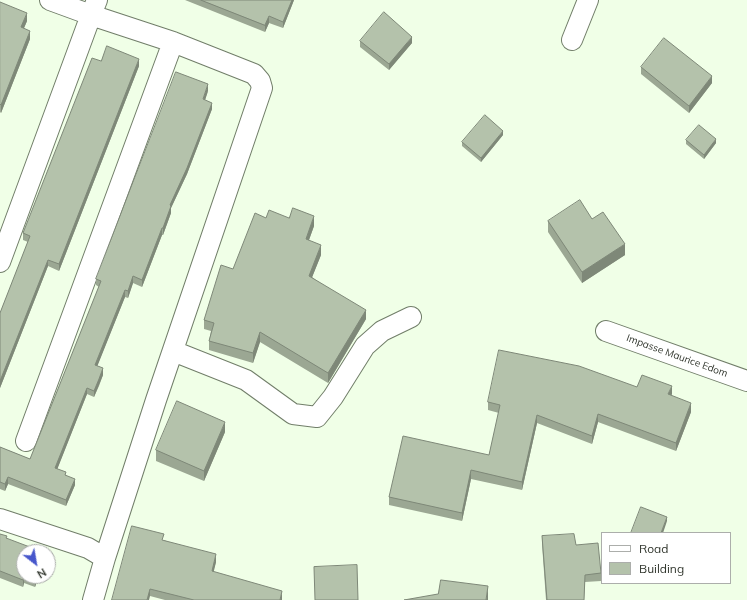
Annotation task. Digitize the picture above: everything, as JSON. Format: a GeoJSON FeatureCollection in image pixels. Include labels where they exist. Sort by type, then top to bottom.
{"type":"FeatureCollection","features":[{"type":"Feature","properties":{"kind":"street"},"geometry":{"type":"LineString","coordinates":[[50,0],[94,7],[173,42],[254,74],[260,82],[262,88],[173,351],[105,558],[93,600]]}},
{"type":"Feature","properties":{"kind":"street"},"geometry":{"type":"LineString","coordinates":[[572,40],[588,0]]}},
{"type":"Feature","properties":{"kind":"street"},"geometry":{"type":"LineString","coordinates":[[0,262],[94,7]]}},
{"type":"Feature","properties":{"kind":"street"},"geometry":{"type":"LineString","coordinates":[[26,441],[173,42]]}},
{"type":"Feature","properties":{"kind":"street"},"geometry":{"type":"LineString","coordinates":[[173,351],[246,380],[293,414],[317,417],[333,397],[365,346],[382,331],[412,317]]}},
{"type":"Feature","properties":{"kind":"street","name":"Impasse Maurice Edom"},"geometry":{"type":"LineString","coordinates":[[606,331],[747,381]]}},
{"type":"Feature","properties":{"kind":"street"},"geometry":{"type":"LineString","coordinates":[[0,519],[88,548],[105,558]]}},
{"type":"Feature","properties":{"kind":"building"},"geometry":{"type":"Polygon","coordinates":[[[201,0],[292,0],[283,22],[269,16],[265,25],[201,0]]]}},
{"type":"Feature","properties":{"kind":"building"},"geometry":{"type":"Polygon","coordinates":[[[0,2],[27,13],[21,27],[30,31],[1,105],[0,104],[0,2]]]}},
{"type":"Feature","properties":{"kind":"building"},"geometry":{"type":"Polygon","coordinates":[[[384,12],[412,37],[389,64],[360,41],[384,12]]]}},
{"type":"Feature","properties":{"kind":"building"},"geometry":{"type":"Polygon","coordinates":[[[664,38],[712,76],[689,106],[641,67],[664,38]]]}},
{"type":"Feature","properties":{"kind":"building"},"geometry":{"type":"Polygon","coordinates":[[[107,46],[139,59],[59,264],[48,260],[0,381],[0,313],[30,236],[23,233],[92,58],[101,61],[107,46]]]}},
{"type":"Feature","properties":{"kind":"building"},"geometry":{"type":"Polygon","coordinates":[[[176,72],[208,84],[203,99],[212,103],[187,168],[170,205],[171,206],[163,228],[142,280],[133,276],[128,291],[125,290],[95,365],[103,368],[99,379],[94,391],[87,388],[55,468],[66,472],[65,475],[75,479],[66,500],[8,477],[5,484],[0,482],[0,447],[30,459],[101,281],[96,279],[176,72]]]}},
{"type":"Feature","properties":{"kind":"building"},"geometry":{"type":"Polygon","coordinates":[[[485,115],[503,131],[481,158],[462,142],[485,115]]]}},
{"type":"Feature","properties":{"kind":"building"},"geometry":{"type":"Polygon","coordinates":[[[699,125],[716,139],[704,155],[686,140],[699,125]]]}},
{"type":"Feature","properties":{"kind":"building"},"geometry":{"type":"Polygon","coordinates":[[[580,200],[592,219],[603,212],[625,244],[582,272],[548,221],[580,200]]]}},
{"type":"Feature","properties":{"kind":"building"},"geometry":{"type":"Polygon","coordinates":[[[293,208],[314,216],[306,239],[321,245],[309,276],[366,310],[328,373],[260,332],[253,353],[209,341],[214,323],[204,320],[221,265],[233,269],[255,213],[266,218],[269,210],[289,218],[293,208]]]}},
{"type":"Feature","properties":{"kind":"building"},"geometry":{"type":"Polygon","coordinates":[[[499,350],[579,366],[637,387],[642,375],[672,386],[668,394],[691,403],[676,443],[598,414],[592,436],[537,415],[522,482],[471,470],[462,513],[389,497],[403,436],[489,455],[500,405],[488,402],[499,350]]]}},
{"type":"Feature","properties":{"kind":"building"},"geometry":{"type":"Polygon","coordinates":[[[177,401],[225,422],[204,471],[156,450],[177,401]]]}},
{"type":"Feature","properties":{"kind":"building"},"geometry":{"type":"Polygon","coordinates":[[[641,507],[667,517],[661,532],[631,532],[641,507]]]}},
{"type":"Feature","properties":{"kind":"building"},"geometry":{"type":"Polygon","coordinates":[[[132,526],[164,534],[162,540],[216,554],[212,571],[282,591],[280,600],[194,600],[150,589],[147,600],[112,600],[132,526]]]}},
{"type":"Feature","properties":{"kind":"building"},"geometry":{"type":"Polygon","coordinates":[[[0,534],[22,544],[16,544],[16,577],[0,571],[0,534]]]}},
{"type":"Feature","properties":{"kind":"building"},"geometry":{"type":"Polygon","coordinates":[[[574,534],[576,545],[598,543],[601,573],[585,575],[584,600],[547,600],[542,536],[574,534]]]}},
{"type":"Feature","properties":{"kind":"building"},"geometry":{"type":"Polygon","coordinates":[[[357,565],[358,600],[315,600],[314,567],[357,565]]]}},
{"type":"Feature","properties":{"kind":"building"},"geometry":{"type":"Polygon","coordinates":[[[441,580],[488,586],[486,600],[404,600],[438,594],[441,580]]]}}]}
